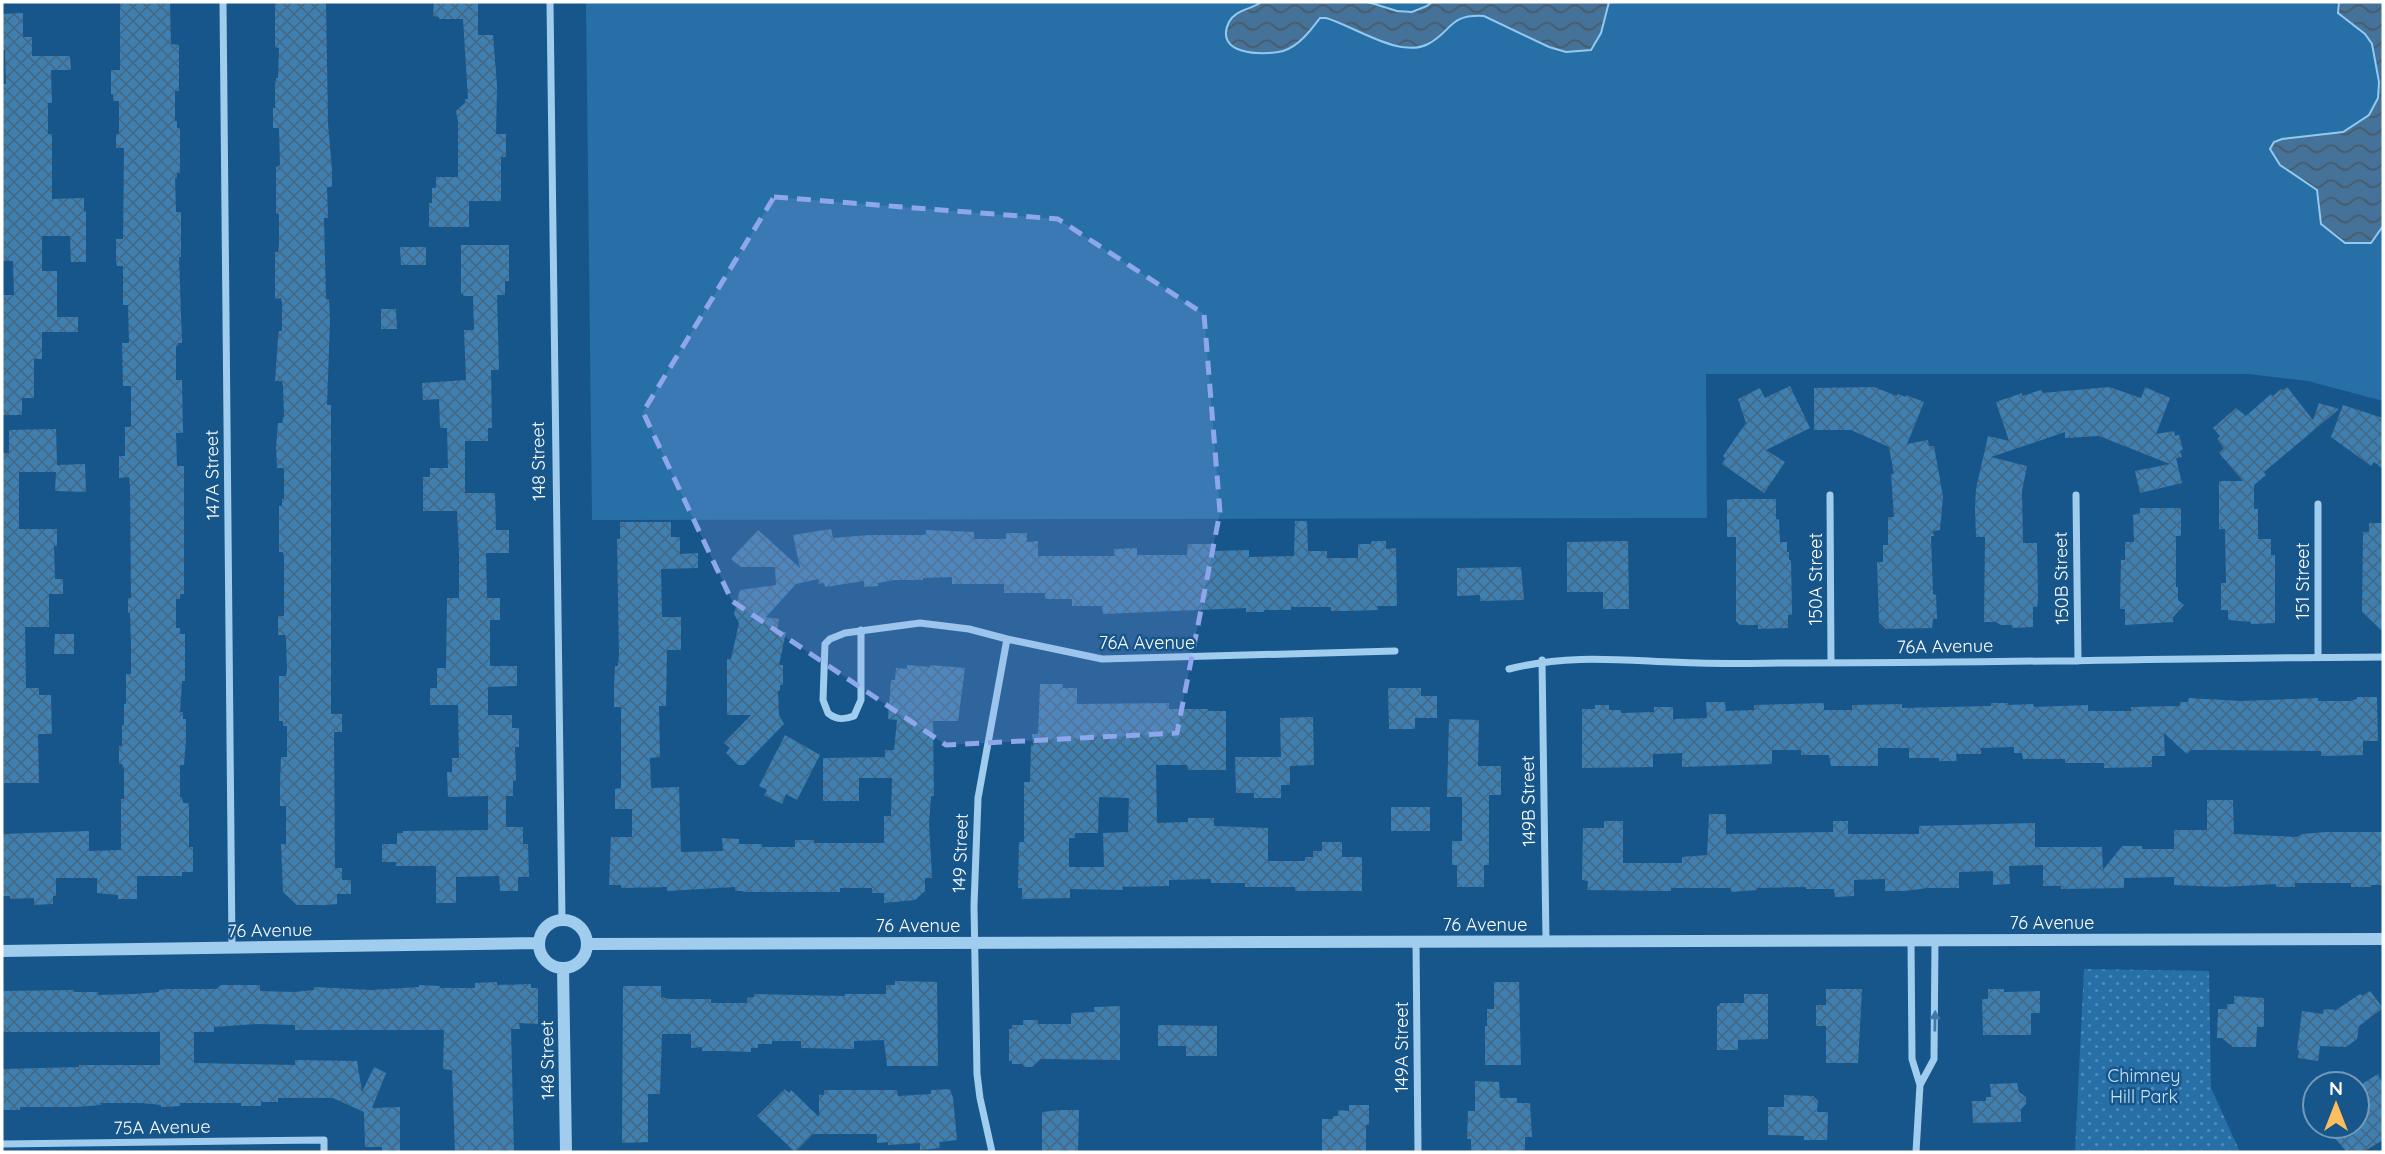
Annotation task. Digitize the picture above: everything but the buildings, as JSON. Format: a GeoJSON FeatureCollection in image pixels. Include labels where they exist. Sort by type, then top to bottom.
{"type":"FeatureCollection","features":[{"type":"Feature","properties":{"kind":"street","name":"147A Street"},"geometry":{"type":"LineString","coordinates":[[223,2],[232,948]]}},
{"type":"Feature","properties":{"kind":"street","name":"148 Street"},"geometry":{"type":"LineString","coordinates":[[550,2],[562,920]]}},
{"type":"Feature","properties":{"kind":"street","name":"150A Street"},"geometry":{"type":"LineString","coordinates":[[1830,495],[1831,663]]}},
{"type":"Feature","properties":{"kind":"street","name":"150B Street"},"geometry":{"type":"LineString","coordinates":[[2076,495],[2078,661]]}},
{"type":"Feature","properties":{"kind":"street","name":"151 Street"},"geometry":{"type":"LineString","coordinates":[[2318,504],[2318,657]]}},
{"type":"Feature","properties":{"kind":"street","name":"76A Avenue"},"geometry":{"type":"LineString","coordinates":[[861,630],[861,700],[854,716],[838,719],[828,713],[823,699],[825,645],[836,635],[861,630],[909,624],[969,628],[1102,659],[1395,651]]}},
{"type":"Feature","properties":{"kind":"street","name":"149 Street"},"geometry":{"type":"LineString","coordinates":[[992,1152],[977,1074],[976,811],[1007,639]]}},
{"type":"Feature","properties":{"kind":"street","name":"76A Avenue"},"geometry":{"type":"LineString","coordinates":[[1509,669],[1542,660],[1595,658],[1699,663],[1831,663],[2383,657]]}},
{"type":"Feature","properties":{"kind":"street","name":"149B Street"},"geometry":{"type":"LineString","coordinates":[[1542,660],[1546,941]]}},
{"type":"Feature","properties":{"kind":"street"},"geometry":{"type":"LineString","coordinates":[[562,920],[571,921],[580,927],[587,944],[586,951],[577,963],[563,968],[546,960],[539,943],[546,927],[562,920]]}},
{"type":"Feature","properties":{"kind":"street","name":"76 Avenue"},"geometry":{"type":"LineString","coordinates":[[587,944],[2383,939]]}},
{"type":"Feature","properties":{"kind":"street"},"geometry":{"type":"LineString","coordinates":[[1910,940],[1910,1031],[1912,1059],[1920,1085],[1916,1152]]}},
{"type":"Feature","properties":{"kind":"street"},"geometry":{"type":"LineString","coordinates":[[1920,1085],[1934,1059],[1934,940]]}},
{"type":"Feature","properties":{"kind":"street","name":"149A Street"},"geometry":{"type":"LineString","coordinates":[[1416,941],[1418,1152]]}},
{"type":"Feature","properties":{"kind":"street","name":"76 Avenue"},"geometry":{"type":"LineString","coordinates":[[2,951],[539,943]]}},
{"type":"Feature","properties":{"kind":"street","name":"148 Street"},"geometry":{"type":"LineString","coordinates":[[563,968],[566,1152]]}},
{"type":"Feature","properties":{"kind":"street","name":"75A Avenue"},"geometry":{"type":"LineString","coordinates":[[2,1144],[324,1140],[324,1152]]}},
{"type":"Feature","properties":{"kind":"highlighted area"},"geometry":{"type":"Polygon","coordinates":[[[774,197],[1058,219],[1204,314],[1220,512],[1177,733],[946,745],[732,601],[643,412],[774,197]]]}},
{"type":"Feature","properties":{"kind":"green space"},"geometry":{"type":"Polygon","coordinates":[[[586,2],[2383,2],[2383,401],[2308,381],[2248,374],[1706,374],[1707,518],[592,520],[586,2]]]}},
{"type":"Feature","properties":{"kind":"green space","name":"Chimney Hill Park"},"geometry":{"type":"Polygon","coordinates":[[[2084,969],[2209,971],[2211,1088],[2240,1152],[2075,1152],[2084,969]]]}},
{"type":"Feature","properties":{"kind":"water"},"geometry":{"type":"Polygon","coordinates":[[[1261,2],[1368,2],[1397,11],[1412,12],[1432,2],[1609,2],[1601,33],[1591,50],[1566,52],[1549,47],[1484,16],[1472,16],[1457,21],[1436,39],[1417,48],[1377,40],[1337,22],[1320,18],[1299,42],[1289,49],[1274,53],[1242,51],[1228,41],[1226,33],[1229,22],[1240,12],[1261,2]]]}},
{"type":"Feature","properties":{"kind":"water"},"geometry":{"type":"Polygon","coordinates":[[[2339,2],[2383,2],[2383,226],[2371,243],[2345,243],[2321,224],[2317,190],[2280,165],[2270,149],[2274,142],[2282,139],[2343,132],[2369,115],[2378,98],[2379,82],[2372,44],[2365,34],[2338,13],[2339,2]]]}}]}
